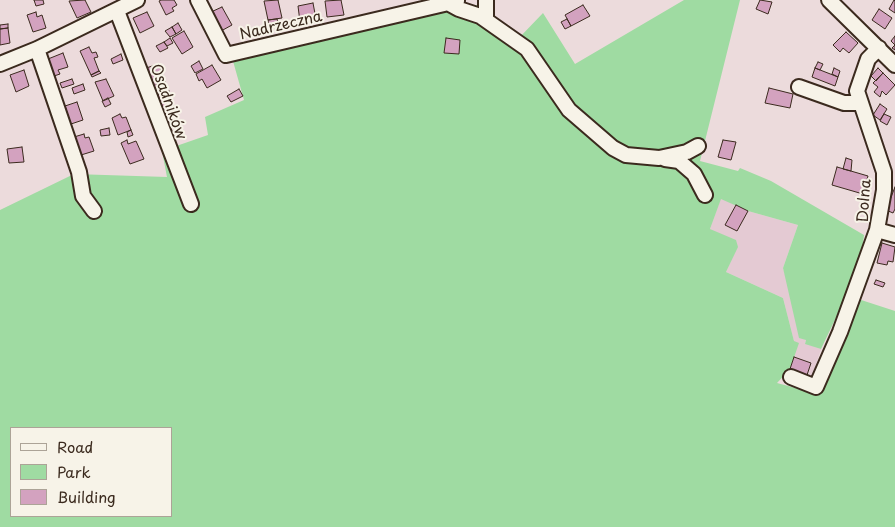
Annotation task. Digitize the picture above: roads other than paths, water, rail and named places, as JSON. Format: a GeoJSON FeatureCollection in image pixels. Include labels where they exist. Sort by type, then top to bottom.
{"type":"FeatureCollection","features":[{"type":"Feature","properties":{"kind":"street"},"geometry":{"type":"LineString","coordinates":[[0,64],[117,11],[137,0]]}},
{"type":"Feature","properties":{"kind":"street","name":"Nadrzeczna"},"geometry":{"type":"LineString","coordinates":[[198,0],[226,56],[454,1]]}},
{"type":"Feature","properties":{"kind":"street"},"geometry":{"type":"LineString","coordinates":[[486,0],[486,20]]}},
{"type":"Feature","properties":{"kind":"street"},"geometry":{"type":"LineString","coordinates":[[829,0],[895,65]]}},
{"type":"Feature","properties":{"kind":"street"},"geometry":{"type":"LineString","coordinates":[[454,1],[486,20],[527,49],[569,110],[613,148],[626,155],[679,161],[694,174],[705,195]]}},
{"type":"Feature","properties":{"kind":"street","name":"Osadników"},"geometry":{"type":"LineString","coordinates":[[117,11],[191,204]]}},
{"type":"Feature","properties":{"kind":"street"},"geometry":{"type":"LineString","coordinates":[[37,48],[80,172],[83,196],[94,212]]}},
{"type":"Feature","properties":{"kind":"street","name":"Dolna"},"geometry":{"type":"LineString","coordinates":[[879,48],[868,59],[857,90],[884,172],[884,190],[877,230],[895,234]]}},
{"type":"Feature","properties":{"kind":"street"},"geometry":{"type":"LineString","coordinates":[[799,87],[844,103],[861,103]]}},
{"type":"Feature","properties":{"kind":"street"},"geometry":{"type":"LineString","coordinates":[[659,158],[687,152],[698,146]]}},
{"type":"Feature","properties":{"kind":"street"},"geometry":{"type":"LineString","coordinates":[[790,377],[816,387],[840,332],[877,230]]}}]}
